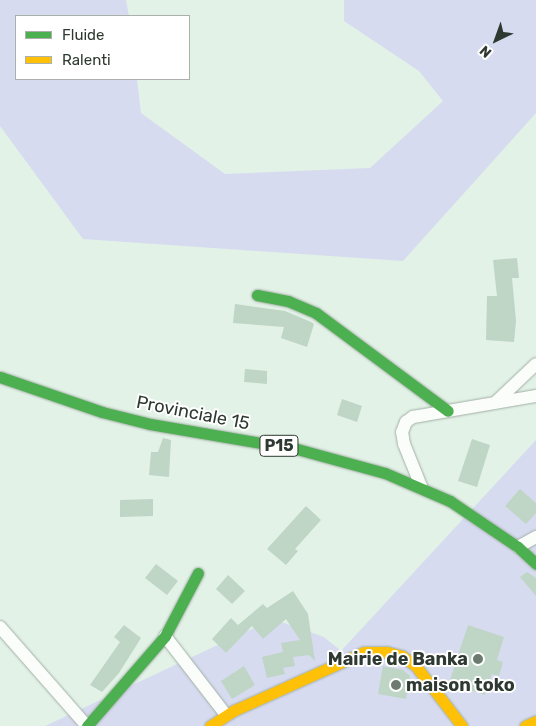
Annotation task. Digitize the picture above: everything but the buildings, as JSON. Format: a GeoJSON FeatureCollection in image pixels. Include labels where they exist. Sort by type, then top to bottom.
{"type":"FeatureCollection","features":[{"type":"Feature","properties":{"kind":"main road"},"geometry":{"type":"LineString","coordinates":[[257,295],[288,301],[316,313],[337,326],[369,356],[448,410]]}},
{"type":"Feature","properties":{"kind":"main road","name":"Provinciale 15"},"geometry":{"type":"LineString","coordinates":[[0,377],[102,412],[150,424],[297,449],[350,461],[421,486],[450,501],[518,547],[536,564]]}},
{"type":"Feature","properties":{"kind":"main road"},"geometry":{"type":"LineString","coordinates":[[87,726],[165,636],[198,573]]}},
{"type":"Feature","properties":{"kind":"main road"},"geometry":{"type":"LineString","coordinates":[[210,726],[226,714],[343,659],[364,652],[387,652],[402,656],[415,665],[462,726]]}},
{"type":"Feature","properties":{"kind":"main road"},"geometry":{"type":"LineString","coordinates":[[525,726],[536,720]]}},
{"type":"Feature","properties":{"kind":"street"},"geometry":{"type":"LineString","coordinates":[[496,402],[536,364]]}},
{"type":"Feature","properties":{"kind":"street"},"geometry":{"type":"LineString","coordinates":[[421,486],[404,444],[404,427],[413,417],[536,396]]}},
{"type":"Feature","properties":{"kind":"street"},"geometry":{"type":"LineString","coordinates":[[518,547],[536,537]]}},
{"type":"Feature","properties":{"kind":"street"},"geometry":{"type":"LineString","coordinates":[[0,627],[87,726]]}},
{"type":"Feature","properties":{"kind":"street"},"geometry":{"type":"LineString","coordinates":[[165,636],[226,714]]}},
{"type":"Feature","properties":{"kind":"shaded area"},"geometry":{"type":"Polygon","coordinates":[[[0,0],[126,0],[129,15],[15,15],[15,80],[137,80],[141,113],[225,174],[370,168],[443,101],[419,71],[344,21],[344,0],[536,0],[536,113],[403,261],[83,239],[0,126],[0,0]]]}},
{"type":"Feature","properties":{"kind":"shaded area"},"geometry":{"type":"Polygon","coordinates":[[[536,440],[536,726],[45,726],[273,619],[324,637],[341,651],[536,440]]]}},
{"type":"Feature","properties":{"kind":"traffic: fast"},"geometry":{"type":"LineString","coordinates":[[257,295],[288,301],[316,313],[448,411]]}},
{"type":"Feature","properties":{"kind":"traffic: fast"},"geometry":{"type":"LineString","coordinates":[[0,377],[102,412],[150,424],[297,449],[385,473],[450,501],[518,547],[536,564]]}},
{"type":"Feature","properties":{"kind":"traffic: fast"},"geometry":{"type":"LineString","coordinates":[[87,726],[165,636],[198,573]]}},
{"type":"Feature","properties":{"kind":"traffic: slow"},"geometry":{"type":"LineString","coordinates":[[210,726],[235,710],[364,652],[387,652],[402,656],[415,665],[462,726]]}},
{"type":"Feature","properties":{"kind":"traffic: slow"},"geometry":{"type":"LineString","coordinates":[[525,726],[536,721]]}},
{"type":"Feature","properties":{"kind":"place","name":"Mairie de Banka"},"geometry":{"type":"Point","coordinates":[478,659]}},
{"type":"Feature","properties":{"kind":"place","name":"maison toko"},"geometry":{"type":"Point","coordinates":[396,685]}}]}
